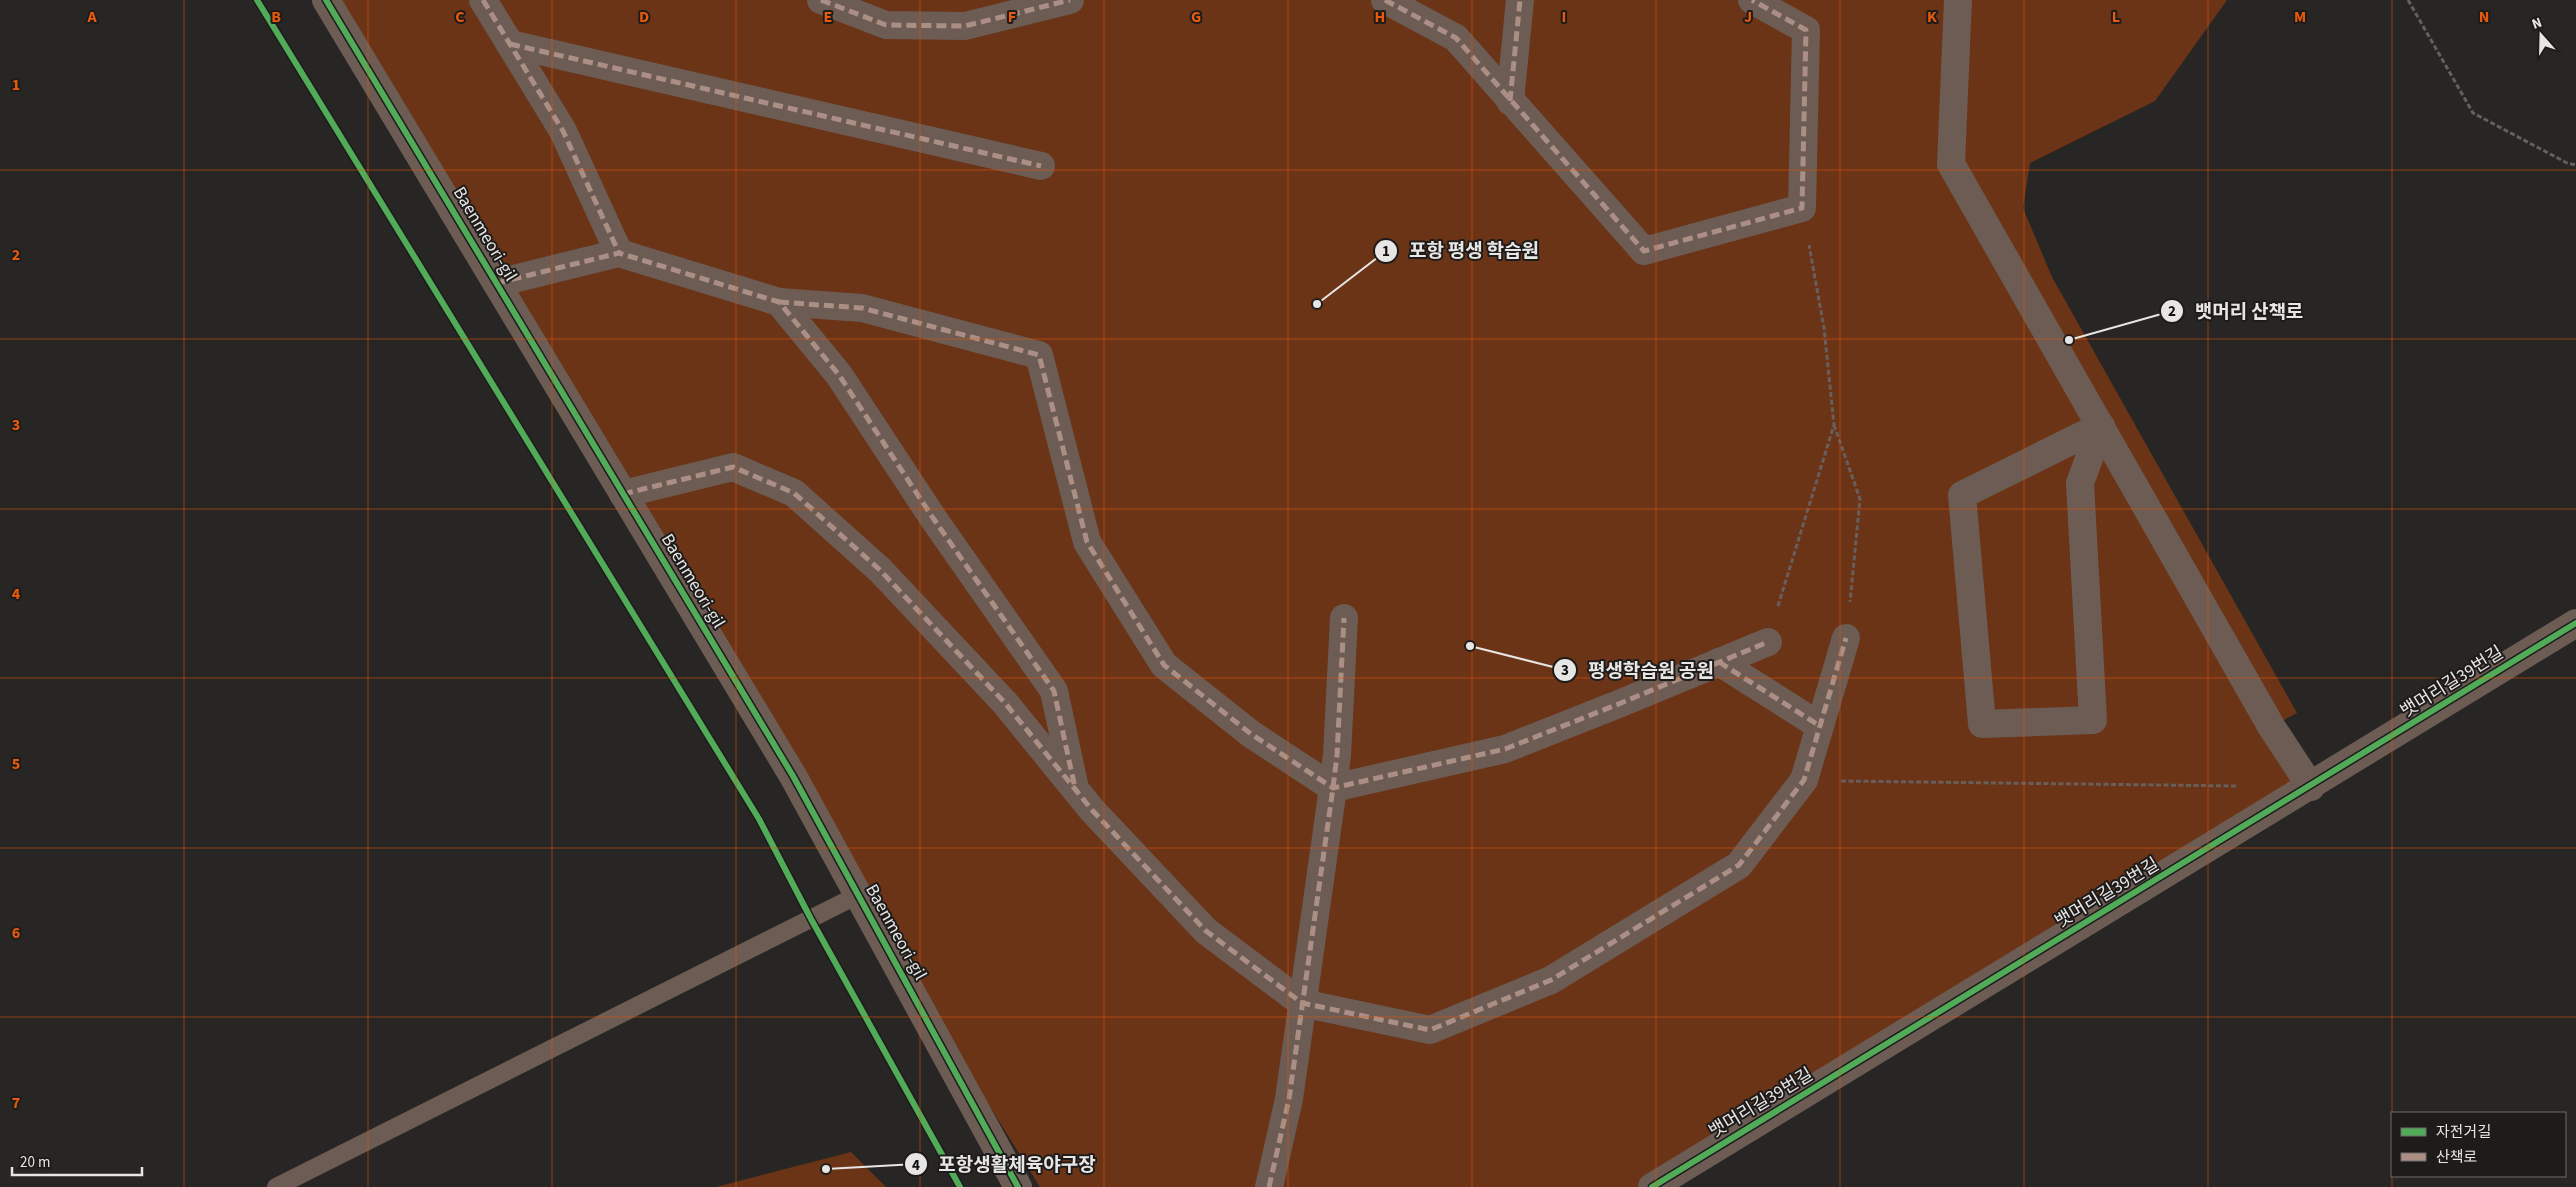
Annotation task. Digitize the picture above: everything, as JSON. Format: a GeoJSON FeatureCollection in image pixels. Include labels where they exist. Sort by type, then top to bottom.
{"type":"FeatureCollection","features":[{"type":"Feature","properties":{"kind":"street","name":"Baenmeori-gil"},"geometry":{"type":"LineString","coordinates":[[326,0],[793,776],[1018,1187]]}},
{"type":"Feature","properties":{"kind":"street"},"geometry":{"type":"LineString","coordinates":[[483,0],[563,132],[619,253]]}},
{"type":"Feature","properties":{"kind":"street"},"geometry":{"type":"LineString","coordinates":[[821,0],[886,25],[965,26],[1070,0]]}},
{"type":"Feature","properties":{"kind":"street"},"geometry":{"type":"LineString","coordinates":[[1386,0],[1456,38],[1644,252],[1802,208],[1806,30],[1752,0]]}},
{"type":"Feature","properties":{"kind":"street"},"geometry":{"type":"LineString","coordinates":[[1510,101],[1520,0]]}},
{"type":"Feature","properties":{"kind":"street"},"geometry":{"type":"LineString","coordinates":[[1958,0],[1951,164],[2271,726],[2311,787]]}},
{"type":"Feature","properties":{"kind":"street"},"geometry":{"type":"LineString","coordinates":[[510,44],[1041,166]]}},
{"type":"Feature","properties":{"kind":"street"},"geometry":{"type":"LineString","coordinates":[[496,283],[619,253],[779,302],[862,308],[1039,355],[1087,542],[1164,664],[1251,734],[1333,788],[1504,749],[1768,642]]}},
{"type":"Feature","properties":{"kind":"street"},"geometry":{"type":"LineString","coordinates":[[779,302],[839,375],[933,518],[1054,691],[1076,790]]}},
{"type":"Feature","properties":{"kind":"street"},"geometry":{"type":"LineString","coordinates":[[2101,426],[2080,483],[2093,720],[1982,724],[1962,495],[2101,426]]}},
{"type":"Feature","properties":{"kind":"street"},"geometry":{"type":"LineString","coordinates":[[623,494],[733,468],[794,494],[880,570],[1005,703],[1076,790],[1206,931],[1302,1003],[1430,1030],[1551,980],[1739,865],[1804,780],[1846,638]]}},
{"type":"Feature","properties":{"kind":"street"},"geometry":{"type":"LineString","coordinates":[[1269,1187],[1289,1099],[1333,788],[1337,755],[1344,618]]}},
{"type":"Feature","properties":{"kind":"street","name":"뱃머리길39번길"},"geometry":{"type":"LineString","coordinates":[[1652,1187],[2311,787],[2576,623]]}},
{"type":"Feature","properties":{"kind":"street"},"geometry":{"type":"LineString","coordinates":[[1719,662],[1820,726]]}},
{"type":"Feature","properties":{"kind":"lane"},"geometry":{"type":"LineString","coordinates":[[276,1187],[858,895]]}},
{"type":"Feature","properties":{"kind":"path"},"geometry":{"type":"LineString","coordinates":[[2408,0],[2473,113],[2567,163],[2576,165]]}},
{"type":"Feature","properties":{"kind":"path"},"geometry":{"type":"LineString","coordinates":[[1802,208],[1824,328],[1834,425],[1860,499],[1846,638]]}},
{"type":"Feature","properties":{"kind":"path"},"geometry":{"type":"LineString","coordinates":[[1768,642],[1834,425]]}},
{"type":"Feature","properties":{"kind":"path"},"geometry":{"type":"LineString","coordinates":[[1804,780],[2241,786]]}},
{"type":"Feature","properties":{"kind":"shaded area"},"geometry":{"type":"Polygon","coordinates":[[[326,0],[2227,0],[2155,101],[2030,163],[2023,208],[2052,277],[2297,713],[2272,726],[2311,787],[1652,1187],[1040,1187],[858,895],[326,0]]]}},
{"type":"Feature","properties":{"kind":"shaded area"},"geometry":{"type":"Polygon","coordinates":[[[851,1152],[886,1187],[716,1187],[851,1152]]]}},
{"type":"Feature","properties":{"kind":"marked path"},"geometry":{"type":"LineString","coordinates":[[483,0],[563,131],[619,253]]}},
{"type":"Feature","properties":{"kind":"marked path"},"geometry":{"type":"LineString","coordinates":[[821,0],[886,25],[965,26],[1070,0]]}},
{"type":"Feature","properties":{"kind":"marked path"},"geometry":{"type":"LineString","coordinates":[[1385,0],[1456,38],[1644,251],[1802,208],[1806,30],[1752,0]]}},
{"type":"Feature","properties":{"kind":"marked path"},"geometry":{"type":"LineString","coordinates":[[1510,101],[1520,0]]}},
{"type":"Feature","properties":{"kind":"marked path"},"geometry":{"type":"LineString","coordinates":[[510,44],[1041,166]]}},
{"type":"Feature","properties":{"kind":"marked path"},"geometry":{"type":"LineString","coordinates":[[497,283],[619,253],[779,302],[839,375],[933,518],[1054,691],[1075,788]]}},
{"type":"Feature","properties":{"kind":"marked path"},"geometry":{"type":"LineString","coordinates":[[779,302],[862,308],[1039,355],[1087,542],[1164,665],[1251,734],[1333,788],[1505,749],[1768,642]]}},
{"type":"Feature","properties":{"kind":"marked path"},"geometry":{"type":"LineString","coordinates":[[623,494],[733,467],[794,493],[880,570],[1005,703],[1092,810],[1206,931],[1302,1003],[1430,1030],[1551,980],[1739,865],[1804,780],[1846,638]]}},
{"type":"Feature","properties":{"kind":"marked path"},"geometry":{"type":"LineString","coordinates":[[1269,1187],[1289,1099],[1333,788],[1337,755],[1344,618]]}},
{"type":"Feature","properties":{"kind":"marked path"},"geometry":{"type":"LineString","coordinates":[[1719,662],[1820,726]]}},
{"type":"Feature","properties":{"kind":"cycle path"},"geometry":{"type":"LineString","coordinates":[[257,0],[759,819],[811,919],[960,1187]]}},
{"type":"Feature","properties":{"kind":"cycle path"},"geometry":{"type":"LineString","coordinates":[[326,0],[793,776],[1018,1187]]}},
{"type":"Feature","properties":{"kind":"cycle path"},"geometry":{"type":"LineString","coordinates":[[1652,1187],[2576,623]]}},
{"type":"Feature","properties":{"kind":"place","name":"포항 평생 학습원"},"geometry":{"type":"Point","coordinates":[1317,304]}},
{"type":"Feature","properties":{"kind":"place","name":"뱃머리 산책로"},"geometry":{"type":"Point","coordinates":[2069,340]}},
{"type":"Feature","properties":{"kind":"place","name":"평생학습원 공원"},"geometry":{"type":"Point","coordinates":[1470,646]}},
{"type":"Feature","properties":{"kind":"place","name":"포항생활체육야구장"},"geometry":{"type":"Point","coordinates":[826,1169]}}]}
